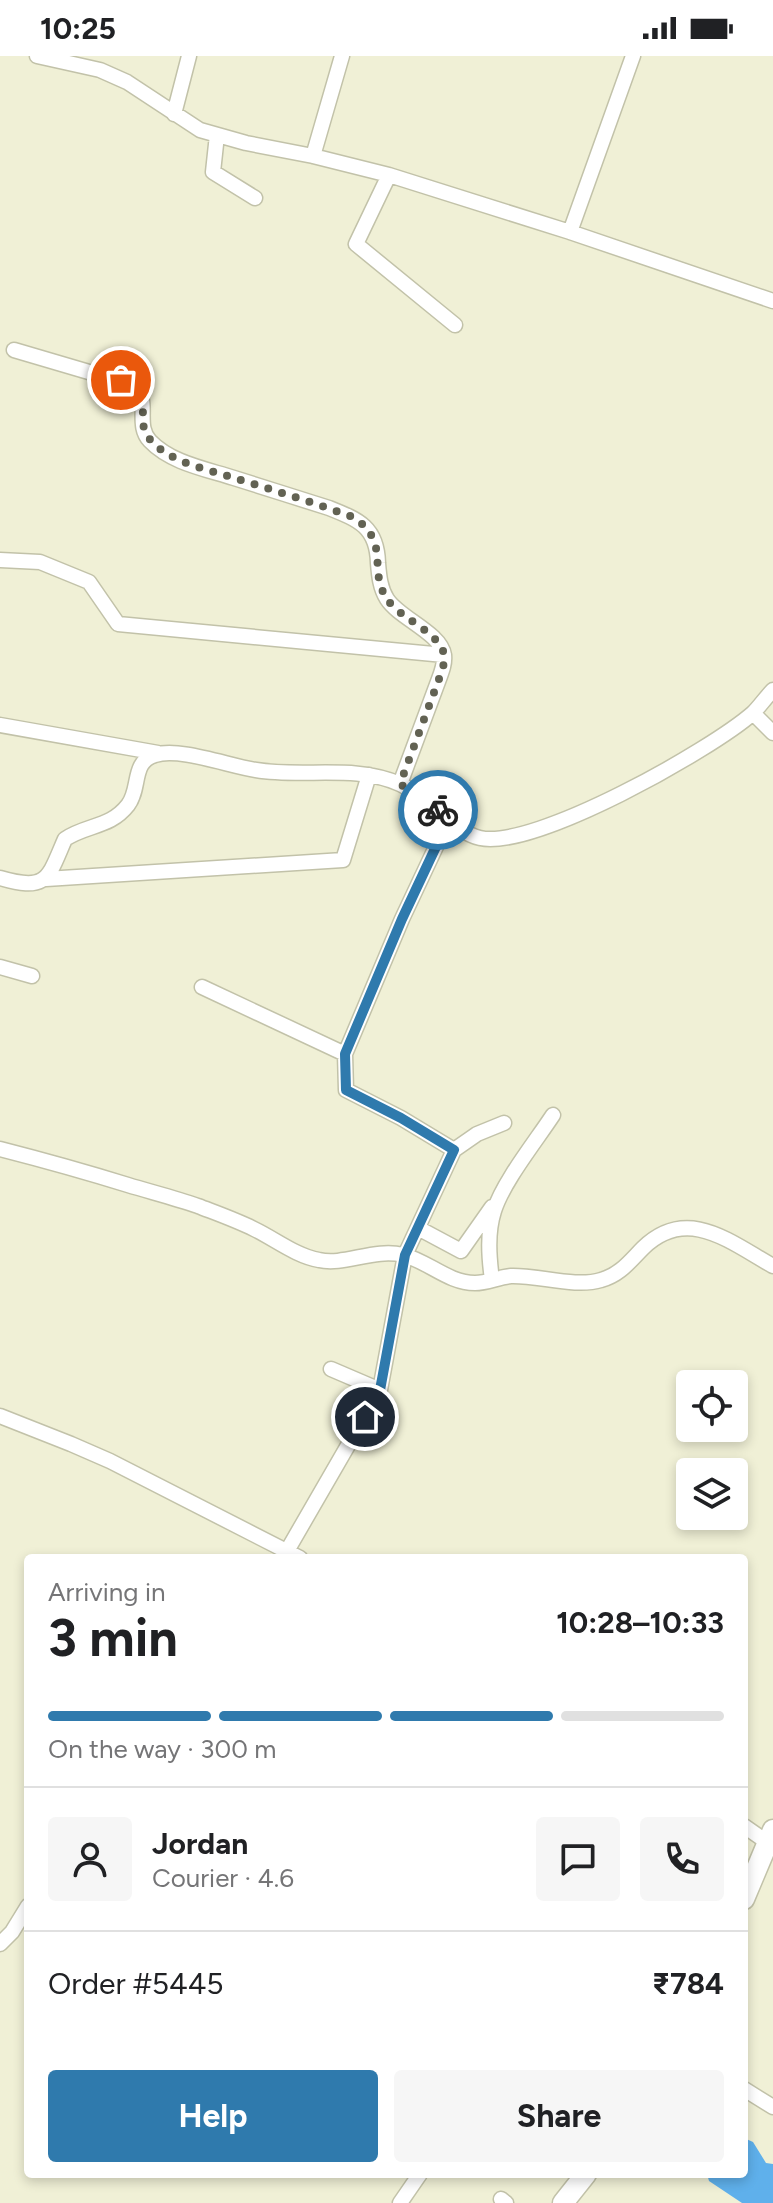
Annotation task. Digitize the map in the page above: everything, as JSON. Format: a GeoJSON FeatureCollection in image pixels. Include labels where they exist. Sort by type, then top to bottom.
{"type":"FeatureCollection","features":[{"type":"Feature","properties":{"kind":"main road"},"geometry":{"type":"LineString","coordinates":[[748,1889],[770,1836]]}},
{"type":"Feature","properties":{"kind":"main road"},"geometry":{"type":"LineString","coordinates":[[563,2203],[583,2178]]}},
{"type":"Feature","properties":{"kind":"street"},"geometry":{"type":"LineString","coordinates":[[37,56],[102,63],[200,130],[389,175],[770,300],[773,285]]}},
{"type":"Feature","properties":{"kind":"street"},"geometry":{"type":"LineString","coordinates":[[174,114],[189,56]]}},
{"type":"Feature","properties":{"kind":"street"},"geometry":{"type":"LineString","coordinates":[[313,156],[342,56]]}},
{"type":"Feature","properties":{"kind":"street"},"geometry":{"type":"LineString","coordinates":[[570,232],[633,56]]}},
{"type":"Feature","properties":{"kind":"street"},"geometry":{"type":"LineString","coordinates":[[217,135],[213,172],[255,198]]}},
{"type":"Feature","properties":{"kind":"street"},"geometry":{"type":"LineString","coordinates":[[389,175],[356,244],[455,325]]}},
{"type":"Feature","properties":{"kind":"street"},"geometry":{"type":"LineString","coordinates":[[14,350],[133,385],[143,397],[143,430],[148,439],[174,458],[329,508],[363,524],[376,544],[381,585],[386,598],[435,639],[444,655],[444,665],[400,784]]}},
{"type":"Feature","properties":{"kind":"street"},"geometry":{"type":"LineString","coordinates":[[0,560],[40,562],[89,582],[118,624],[444,655]]}},
{"type":"Feature","properties":{"kind":"street"},"geometry":{"type":"LineString","coordinates":[[0,725],[159,753],[200,757],[259,771],[369,775],[400,784],[480,838],[498,838],[559,821],[641,784],[697,752],[753,713],[773,690]]}},
{"type":"Feature","properties":{"kind":"street"},"geometry":{"type":"LineString","coordinates":[[753,713],[773,733]]}},
{"type":"Feature","properties":{"kind":"street"},"geometry":{"type":"LineString","coordinates":[[46,879],[65,839],[109,822],[129,804],[139,766],[146,758],[159,753]]}},
{"type":"Feature","properties":{"kind":"street"},"geometry":{"type":"LineString","coordinates":[[0,878],[38,883],[46,879],[343,860],[369,775]]}},
{"type":"Feature","properties":{"kind":"street"},"geometry":{"type":"LineString","coordinates":[[449,819],[402,919],[345,1054],[346,1090],[454,1150]]}},
{"type":"Feature","properties":{"kind":"street"},"geometry":{"type":"LineString","coordinates":[[0,967],[32,976]]}},
{"type":"Feature","properties":{"kind":"street"},"geometry":{"type":"LineString","coordinates":[[202,987],[345,1054]]}},
{"type":"Feature","properties":{"kind":"street"},"geometry":{"type":"LineString","coordinates":[[418,1228],[461,1251],[553,1115]]}},
{"type":"Feature","properties":{"kind":"street"},"geometry":{"type":"LineString","coordinates":[[294,1554],[380,1390],[405,1255],[454,1150],[477,1134],[504,1123]]}},
{"type":"Feature","properties":{"kind":"street"},"geometry":{"type":"LineString","coordinates":[[0,1149],[195,1205],[320,1261],[387,1253],[405,1255],[464,1282],[478,1283],[507,1276],[597,1282],[614,1276],[654,1238],[682,1227],[700,1228],[715,1234],[773,1266]]}},
{"type":"Feature","properties":{"kind":"street"},"geometry":{"type":"LineString","coordinates":[[492,1280],[490,1233],[500,1196]]}},
{"type":"Feature","properties":{"kind":"street"},"geometry":{"type":"LineString","coordinates":[[331,1369],[380,1390]]}},
{"type":"Feature","properties":{"kind":"street"},"geometry":{"type":"LineString","coordinates":[[0,1416],[110,1461],[291,1554]]}},
{"type":"Feature","properties":{"kind":"street"},"geometry":{"type":"LineString","coordinates":[[748,1828],[770,1836]]}},
{"type":"Feature","properties":{"kind":"street"},"geometry":{"type":"LineString","coordinates":[[0,1944],[24,1912]]}},
{"type":"Feature","properties":{"kind":"street"},"geometry":{"type":"LineString","coordinates":[[748,2091],[773,2107]]}},
{"type":"Feature","properties":{"kind":"street"},"geometry":{"type":"LineString","coordinates":[[400,2203],[417,2178]]}},
{"type":"Feature","properties":{"kind":"water"},"geometry":{"type":"Polygon","coordinates":[[[748,2140],[753,2142],[766,2163],[773,2164],[773,2203],[742,2203],[708,2178],[748,2178],[748,2140]]]}},
{"type":"Feature","properties":{"kind":"way so far"},"geometry":{"type":"LineString","coordinates":[[121,380],[140,390],[143,397],[143,430],[161,451],[203,468],[353,517],[372,535],[386,598],[435,639],[444,655],[444,665],[400,784],[438,810]]}},
{"type":"Feature","properties":{"kind":"route"},"geometry":{"type":"LineString","coordinates":[[365,1417],[380,1390],[405,1255],[454,1150],[346,1090],[345,1054],[402,919],[449,819],[438,810]]}}]}
